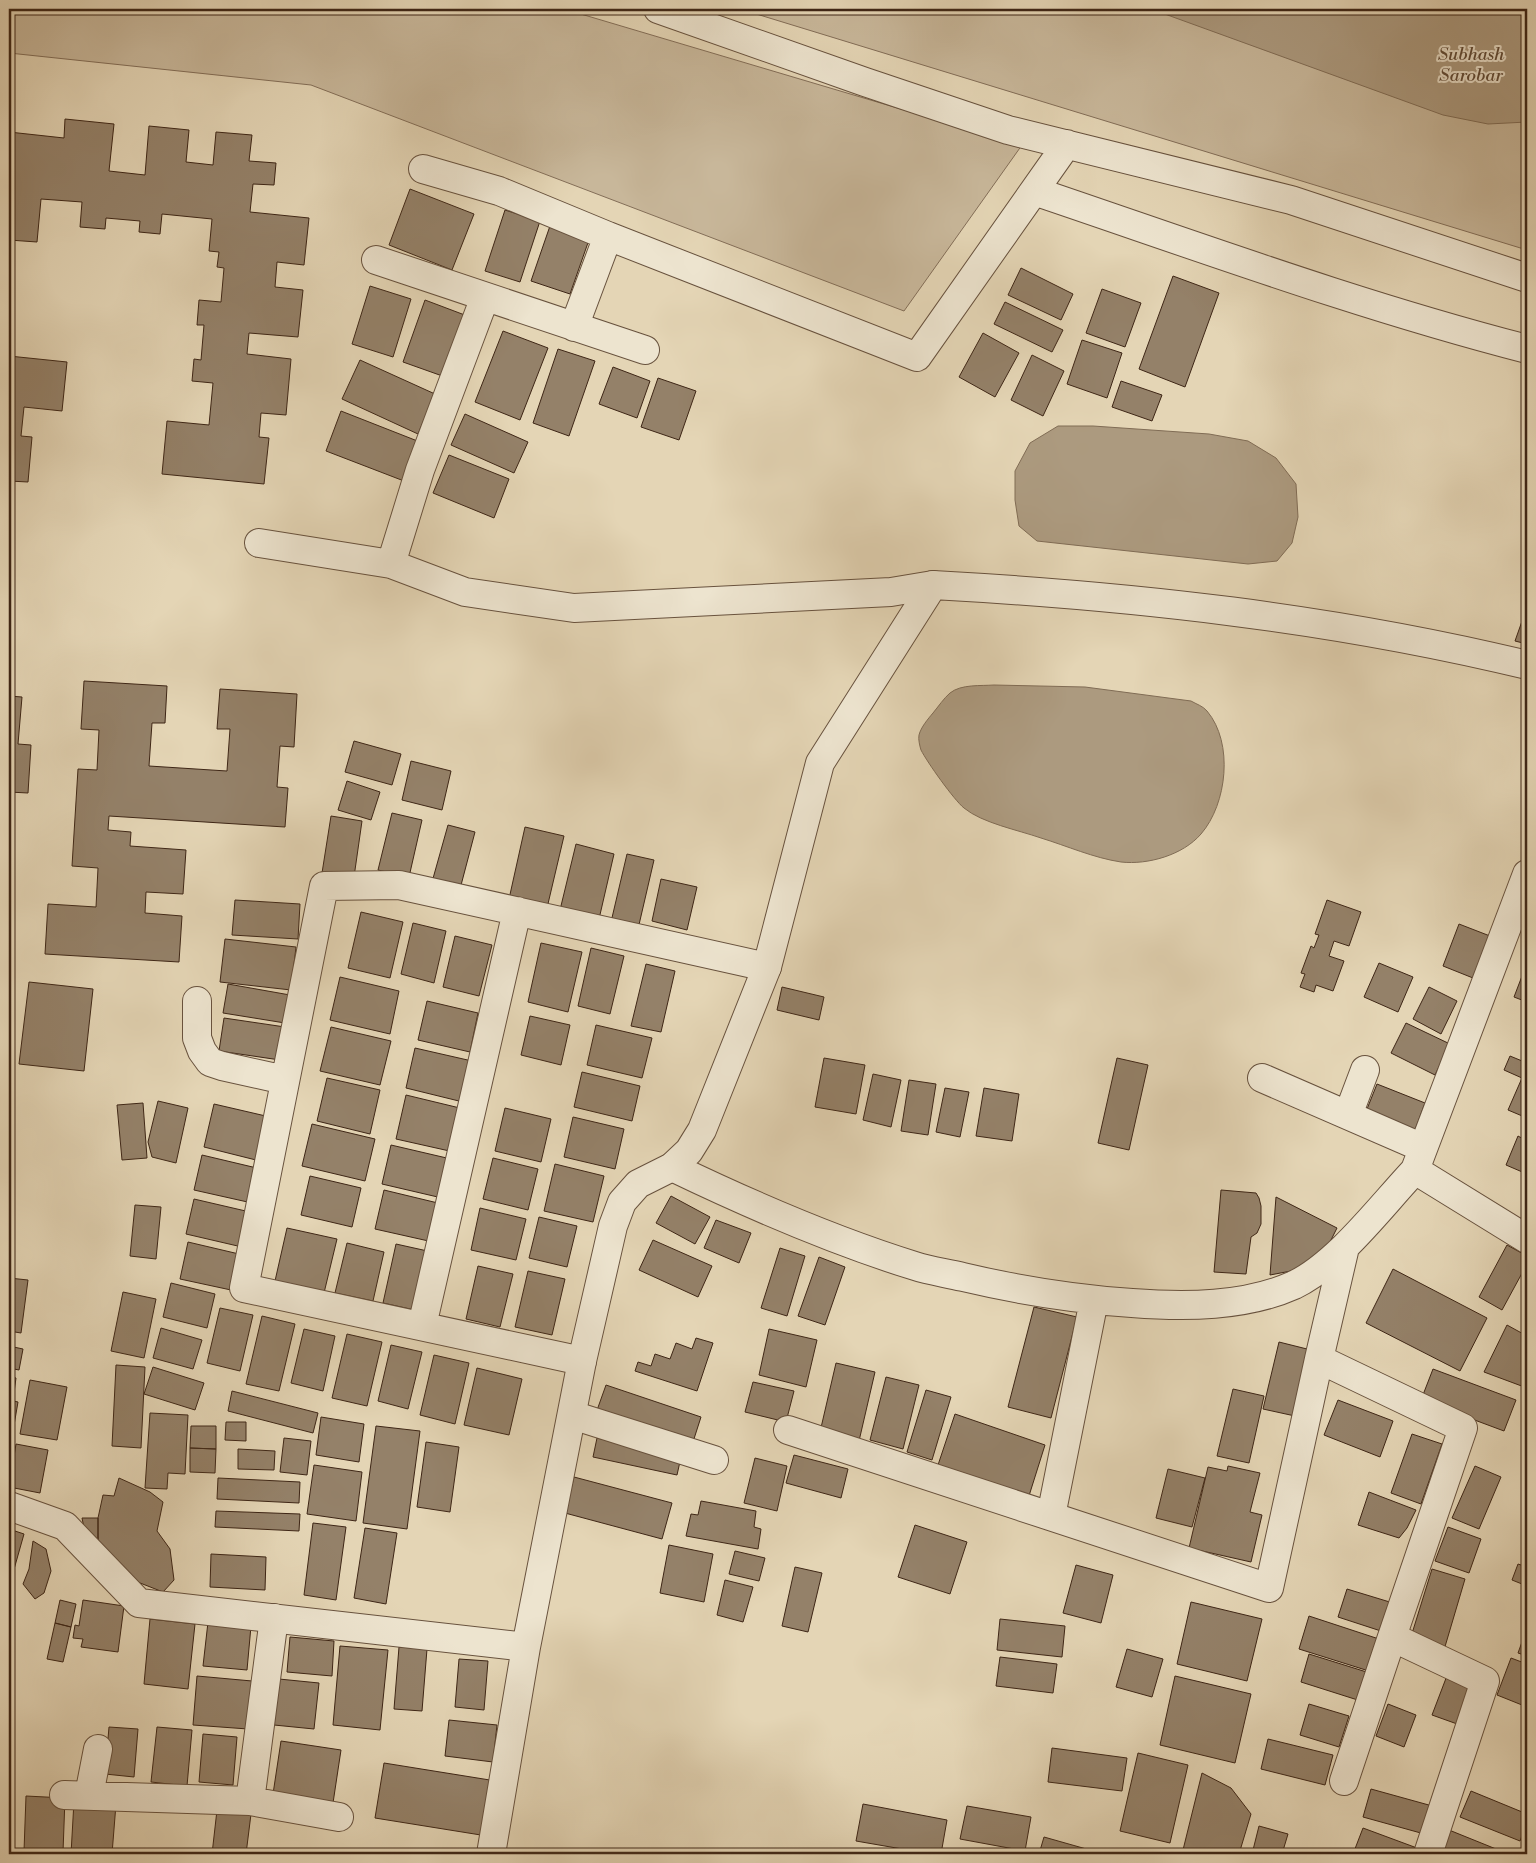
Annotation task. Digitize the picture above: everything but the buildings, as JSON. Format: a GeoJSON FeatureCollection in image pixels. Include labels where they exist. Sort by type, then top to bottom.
{"type":"FeatureCollection","features":[{"type":"Feature","properties":{"kind":"street"},"geometry":{"type":"LineString","coordinates":[[658,9],[1008,130],[1291,200],[1527,278]]}},
{"type":"Feature","properties":{"kind":"street"},"geometry":{"type":"LineString","coordinates":[[423,169],[499,191],[608,236],[917,357],[1067,144]]}},
{"type":"Feature","properties":{"kind":"street"},"geometry":{"type":"LineString","coordinates":[[1034,191],[1307,283],[1472,335],[1527,349]]}},
{"type":"Feature","properties":{"kind":"street"},"geometry":{"type":"LineString","coordinates":[[574,327],[608,236]]}},
{"type":"Feature","properties":{"kind":"street"},"geometry":{"type":"LineString","coordinates":[[376,260],[645,350]]}},
{"type":"Feature","properties":{"kind":"street"},"geometry":{"type":"LineString","coordinates":[[391,564],[420,470],[485,297]]}},
{"type":"Feature","properties":{"kind":"street"},"geometry":{"type":"LineString","coordinates":[[259,543],[391,564],[465,592],[574,608],[891,592],[933,585],[1055,592],[1194,607],[1320,624],[1527,665]]}},
{"type":"Feature","properties":{"kind":"street"},"geometry":{"type":"LineString","coordinates":[[490,1854],[526,1647],[582,1361],[613,1226],[622,1202],[638,1184],[672,1168],[689,1151],[702,1130],[766,967],[820,764],[933,585]]}},
{"type":"Feature","properties":{"kind":"street"},"geometry":{"type":"LineString","coordinates":[[672,1168],[763,1210],[854,1246],[917,1267],[988,1283],[1094,1300],[1169,1306],[1227,1302],[1261,1296],[1293,1285],[1319,1270],[1345,1247],[1419,1159],[1527,874]]}},
{"type":"Feature","properties":{"kind":"street"},"geometry":{"type":"LineString","coordinates":[[582,1361],[244,1288],[324,886],[399,885],[766,967]]}},
{"type":"Feature","properties":{"kind":"street"},"geometry":{"type":"LineString","coordinates":[[422,1326],[517,911]]}},
{"type":"Feature","properties":{"kind":"street"},"geometry":{"type":"LineString","coordinates":[[197,1001],[197,1038],[202,1051],[210,1062],[285,1080]]}},
{"type":"Feature","properties":{"kind":"street"},"geometry":{"type":"LineString","coordinates":[[1348,1115],[1365,1070]]}},
{"type":"Feature","properties":{"kind":"street"},"geometry":{"type":"LineString","coordinates":[[1262,1078],[1348,1115],[1419,1159],[1527,1239]]}},
{"type":"Feature","properties":{"kind":"street"},"geometry":{"type":"LineString","coordinates":[[788,1430],[1269,1588],[1345,1247]]}},
{"type":"Feature","properties":{"kind":"street"},"geometry":{"type":"LineString","coordinates":[[1051,1516],[1094,1300]]}},
{"type":"Feature","properties":{"kind":"street"},"geometry":{"type":"LineString","coordinates":[[1320,1359],[1462,1428],[1344,1781]]}},
{"type":"Feature","properties":{"kind":"street"},"geometry":{"type":"LineString","coordinates":[[572,1415],[714,1460]]}},
{"type":"Feature","properties":{"kind":"street"},"geometry":{"type":"LineString","coordinates":[[9,1506],[65,1526],[139,1603],[526,1647]]}},
{"type":"Feature","properties":{"kind":"street"},"geometry":{"type":"LineString","coordinates":[[250,1801],[274,1618]]}},
{"type":"Feature","properties":{"kind":"street"},"geometry":{"type":"LineString","coordinates":[[1392,1637],[1485,1680],[1428,1854]]}},
{"type":"Feature","properties":{"kind":"street"},"geometry":{"type":"LineString","coordinates":[[98,1749],[77,1795],[250,1801],[339,1816]]}},
{"type":"Feature","properties":{"kind":"shaded area"},"geometry":{"type":"Polygon","coordinates":[[[9,9],[564,9],[1022,145],[904,311],[311,85],[9,53],[9,9]]]}},
{"type":"Feature","properties":{"kind":"shaded area"},"geometry":{"type":"Polygon","coordinates":[[[740,9],[1527,9],[1527,250],[740,9]]]}},
{"type":"Feature","properties":{"kind":"water","name":"Subhash Sarobar"},"geometry":{"type":"Polygon","coordinates":[[[1151,9],[1527,9],[1527,122],[1488,124],[1443,115],[1151,9]]]}},
{"type":"Feature","properties":{"kind":"water"},"geometry":{"type":"Polygon","coordinates":[[[1058,426],[1093,426],[1209,434],[1248,441],[1276,458],[1296,484],[1298,517],[1292,543],[1277,561],[1248,564],[1037,541],[1019,526],[1015,500],[1015,471],[1030,443],[1058,426]]]}},
{"type":"Feature","properties":{"kind":"water"},"geometry":{"type":"Polygon","coordinates":[[[994,685],[1085,687],[1191,701],[1201,706],[1216,724],[1224,756],[1221,790],[1217,807],[1210,821],[1201,834],[1185,848],[1164,857],[1131,863],[1091,855],[1001,826],[980,818],[964,808],[941,781],[929,763],[921,750],[919,735],[927,720],[950,693],[965,687],[994,685]]]}}]}
